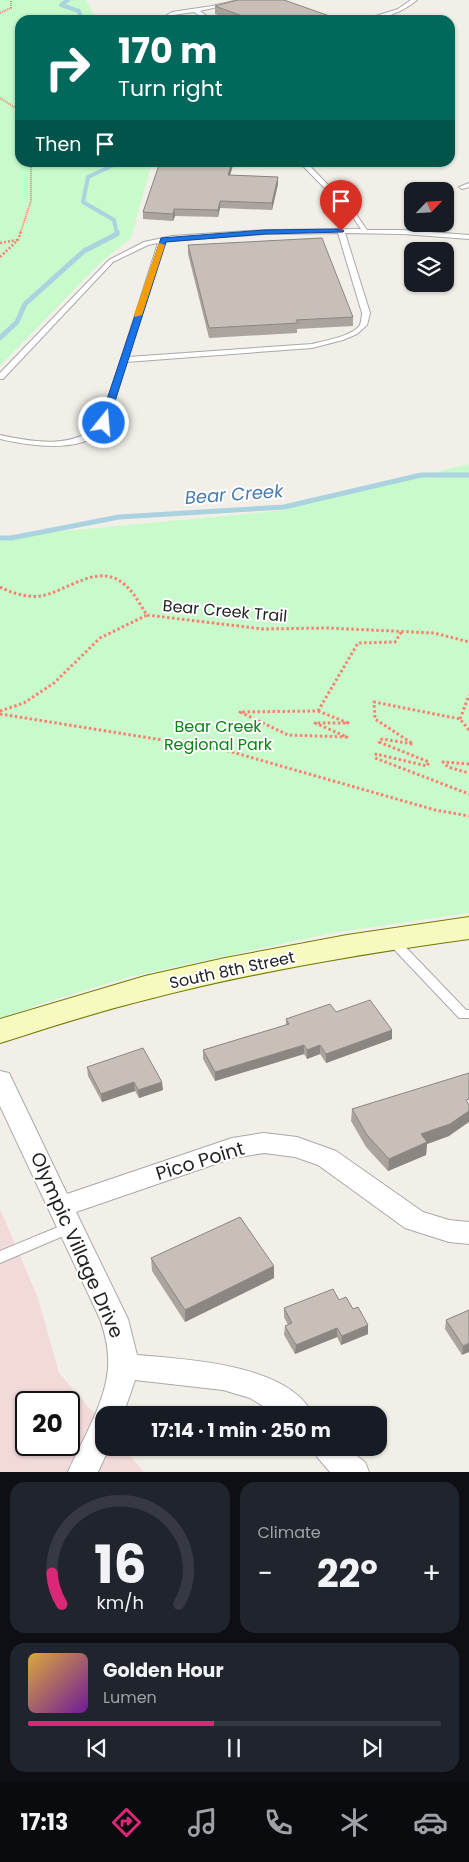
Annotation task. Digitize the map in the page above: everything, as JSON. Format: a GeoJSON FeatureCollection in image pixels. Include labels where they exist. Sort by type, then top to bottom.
{"type":"FeatureCollection","features":[{"type":"Feature","properties":{"kind":"main road","name":"South 8th Street"},"geometry":{"type":"LineString","coordinates":[[0,1031],[173,982],[246,965],[391,939],[469,928]]}},
{"type":"Feature","properties":{"kind":"street","name":"Olympic Village Drive"},"geometry":{"type":"LineString","coordinates":[[0,1080],[114,1319],[122,1341],[124,1366],[112,1406]]}},
{"type":"Feature","properties":{"kind":"street","name":"Pico Point"},"geometry":{"type":"LineString","coordinates":[[66,1217],[232,1148],[264,1143],[297,1147],[327,1158],[414,1220],[450,1231],[469,1233]]}},
{"type":"Feature","properties":{"kind":"street"},"geometry":{"type":"LineString","coordinates":[[124,1366],[204,1374],[244,1382],[278,1398],[287,1406]]}},
{"type":"Feature","properties":{"kind":"street"},"geometry":{"type":"LineString","coordinates":[[83,1472],[95,1445]]}},
{"type":"Feature","properties":{"kind":"street"},"geometry":{"type":"LineString","coordinates":[[335,1456],[354,1472]]}},
{"type":"Feature","properties":{"kind":"lane"},"geometry":{"type":"LineString","coordinates":[[170,15],[244,0]]}},
{"type":"Feature","properties":{"kind":"lane"},"geometry":{"type":"LineString","coordinates":[[383,15],[400,10],[414,0]]}},
{"type":"Feature","properties":{"kind":"lane"},"geometry":{"type":"LineString","coordinates":[[194,10],[202,15]]}},
{"type":"Feature","properties":{"kind":"lane"},"geometry":{"type":"LineString","coordinates":[[307,167],[354,215],[365,231]]}},
{"type":"Feature","properties":{"kind":"lane"},"geometry":{"type":"LineString","coordinates":[[123,360],[312,346],[354,334],[363,326],[366,313],[341,231]]}},
{"type":"Feature","properties":{"kind":"lane"},"geometry":{"type":"LineString","coordinates":[[0,377],[112,261],[137,246],[163,240],[265,232],[365,231],[469,237]]}},
{"type":"Feature","properties":{"kind":"lane"},"geometry":{"type":"LineString","coordinates":[[0,437],[31,444],[74,441],[91,435],[104,423],[163,240]]}},
{"type":"Feature","properties":{"kind":"lane"},"geometry":{"type":"LineString","coordinates":[[391,939],[463,1015],[469,1014]]}},
{"type":"Feature","properties":{"kind":"lane"},"geometry":{"type":"LineString","coordinates":[[0,1257],[66,1217]]}},
{"type":"Feature","properties":{"kind":"path"},"geometry":{"type":"LineString","coordinates":[[0,13],[11,8],[11,0]]}},
{"type":"Feature","properties":{"kind":"path"},"geometry":{"type":"LineString","coordinates":[[0,98],[15,107]]}},
{"type":"Feature","properties":{"kind":"path"},"geometry":{"type":"LineString","coordinates":[[0,257],[18,240],[31,201],[31,167]]}},
{"type":"Feature","properties":{"kind":"path"},"geometry":{"type":"LineString","coordinates":[[0,243],[18,240]]}},
{"type":"Feature","properties":{"kind":"path","name":"Bear Creek Trail"},"geometry":{"type":"LineString","coordinates":[[0,587],[25,596],[40,596],[56,592],[83,579],[115,578],[124,583],[147,615],[263,629],[328,628],[434,633],[469,642]]}},
{"type":"Feature","properties":{"kind":"path"},"geometry":{"type":"LineString","coordinates":[[0,712],[24,703],[54,683],[100,638],[147,615]]}},
{"type":"Feature","properties":{"kind":"path"},"geometry":{"type":"LineString","coordinates":[[318,711],[358,643],[395,642],[402,631]]}},
{"type":"Feature","properties":{"kind":"path"},"geometry":{"type":"LineString","coordinates":[[460,719],[469,694]]}},
{"type":"Feature","properties":{"kind":"path"},"geometry":{"type":"LineString","coordinates":[[469,730],[460,719],[374,702],[375,719],[413,744],[382,739],[379,742],[429,762],[427,766],[376,754],[375,758],[469,794]]}},
{"type":"Feature","properties":{"kind":"path"},"geometry":{"type":"LineString","coordinates":[[289,711],[318,711],[348,723],[315,722],[347,737],[288,735],[240,712],[289,711]]}},
{"type":"Feature","properties":{"kind":"path"},"geometry":{"type":"LineString","coordinates":[[0,712],[225,750],[435,810],[469,816]]}},
{"type":"Feature","properties":{"kind":"path"},"geometry":{"type":"LineString","coordinates":[[469,764],[442,762],[448,767],[469,772]]}},
{"type":"Feature","properties":{"kind":"shaded area"},"geometry":{"type":"Polygon","coordinates":[[[0,1209],[38,1298],[59,1373],[75,1391],[15,1391],[15,1456],[80,1456],[80,1397],[95,1415],[95,1456],[130,1456],[144,1472],[0,1472],[0,1209]]]}},
{"type":"Feature","properties":{"kind":"green space"},"geometry":{"type":"Polygon","coordinates":[[[0,0],[86,0],[94,15],[15,15],[15,167],[151,167],[131,238],[99,264],[0,366],[0,0]]]}},
{"type":"Feature","properties":{"kind":"green space","name":"Bear Creek Regional Park"},"geometry":{"type":"Polygon","coordinates":[[[469,464],[469,913],[332,933],[129,977],[37,1005],[0,1020],[0,537],[276,511],[469,464]]]}},
{"type":"Feature","properties":{"kind":"building"},"geometry":{"type":"Polygon","coordinates":[[[238,0],[284,0],[327,15],[239,15],[215,6],[238,0]]]}},
{"type":"Feature","properties":{"kind":"building"},"geometry":{"type":"Polygon","coordinates":[[[158,167],[230,167],[228,175],[278,177],[272,203],[220,201],[218,210],[174,209],[173,214],[143,212],[158,167]]]}},
{"type":"Feature","properties":{"kind":"building"},"geometry":{"type":"Polygon","coordinates":[[[322,238],[353,317],[296,320],[298,323],[209,328],[188,245],[322,238]]]}},
{"type":"Feature","properties":{"kind":"building"},"geometry":{"type":"Polygon","coordinates":[[[370,1000],[392,1030],[326,1054],[320,1045],[307,1050],[304,1045],[215,1072],[203,1050],[289,1024],[286,1019],[330,1004],[336,1012],[370,1000]]]}},
{"type":"Feature","properties":{"kind":"building"},"geometry":{"type":"Polygon","coordinates":[[[143,1048],[162,1082],[138,1090],[134,1082],[101,1094],[87,1067],[143,1048]]]}},
{"type":"Feature","properties":{"kind":"building"},"geometry":{"type":"Polygon","coordinates":[[[469,1073],[469,1099],[466,1100],[469,1105],[469,1111],[450,1124],[421,1134],[427,1142],[389,1159],[367,1135],[352,1109],[469,1073]]]}},
{"type":"Feature","properties":{"kind":"building"},"geometry":{"type":"Polygon","coordinates":[[[240,1217],[274,1266],[185,1310],[151,1258],[240,1217]]]}},
{"type":"Feature","properties":{"kind":"building"},"geometry":{"type":"Polygon","coordinates":[[[333,1289],[339,1300],[346,1297],[353,1309],[358,1307],[368,1325],[342,1336],[337,1328],[296,1345],[285,1326],[292,1323],[284,1308],[333,1289]]]}},
{"type":"Feature","properties":{"kind":"building"},"geometry":{"type":"Polygon","coordinates":[[[469,1310],[469,1343],[463,1346],[446,1320],[469,1310]]]}},
{"type":"Feature","properties":{"kind":"waterway","name":"Bear Creek"},"geometry":{"type":"LineString","coordinates":[[68,0],[61,5],[79,11],[80,15]]}},
{"type":"Feature","properties":{"kind":"waterway","name":"Bear Creek"},"geometry":{"type":"LineString","coordinates":[[109,167],[88,177],[83,202],[114,220],[117,234]]}},
{"type":"Feature","properties":{"kind":"waterway","name":"Bear Creek"},"geometry":{"type":"LineString","coordinates":[[0,338],[17,322],[25,304],[84,251],[117,234]]}},
{"type":"Feature","properties":{"kind":"waterway","name":"Bear Creek"},"geometry":{"type":"LineString","coordinates":[[0,538],[11,538],[119,517],[284,507],[421,475],[469,475]]}},
{"type":"Feature","properties":{"kind":"slow traffic"},"geometry":{"type":"LineString","coordinates":[[138,315],[162,245]]}},
{"type":"Feature","properties":{"kind":"route"},"geometry":{"type":"LineString","coordinates":[[104,423],[163,240],[265,232],[341,231]]}}]}
